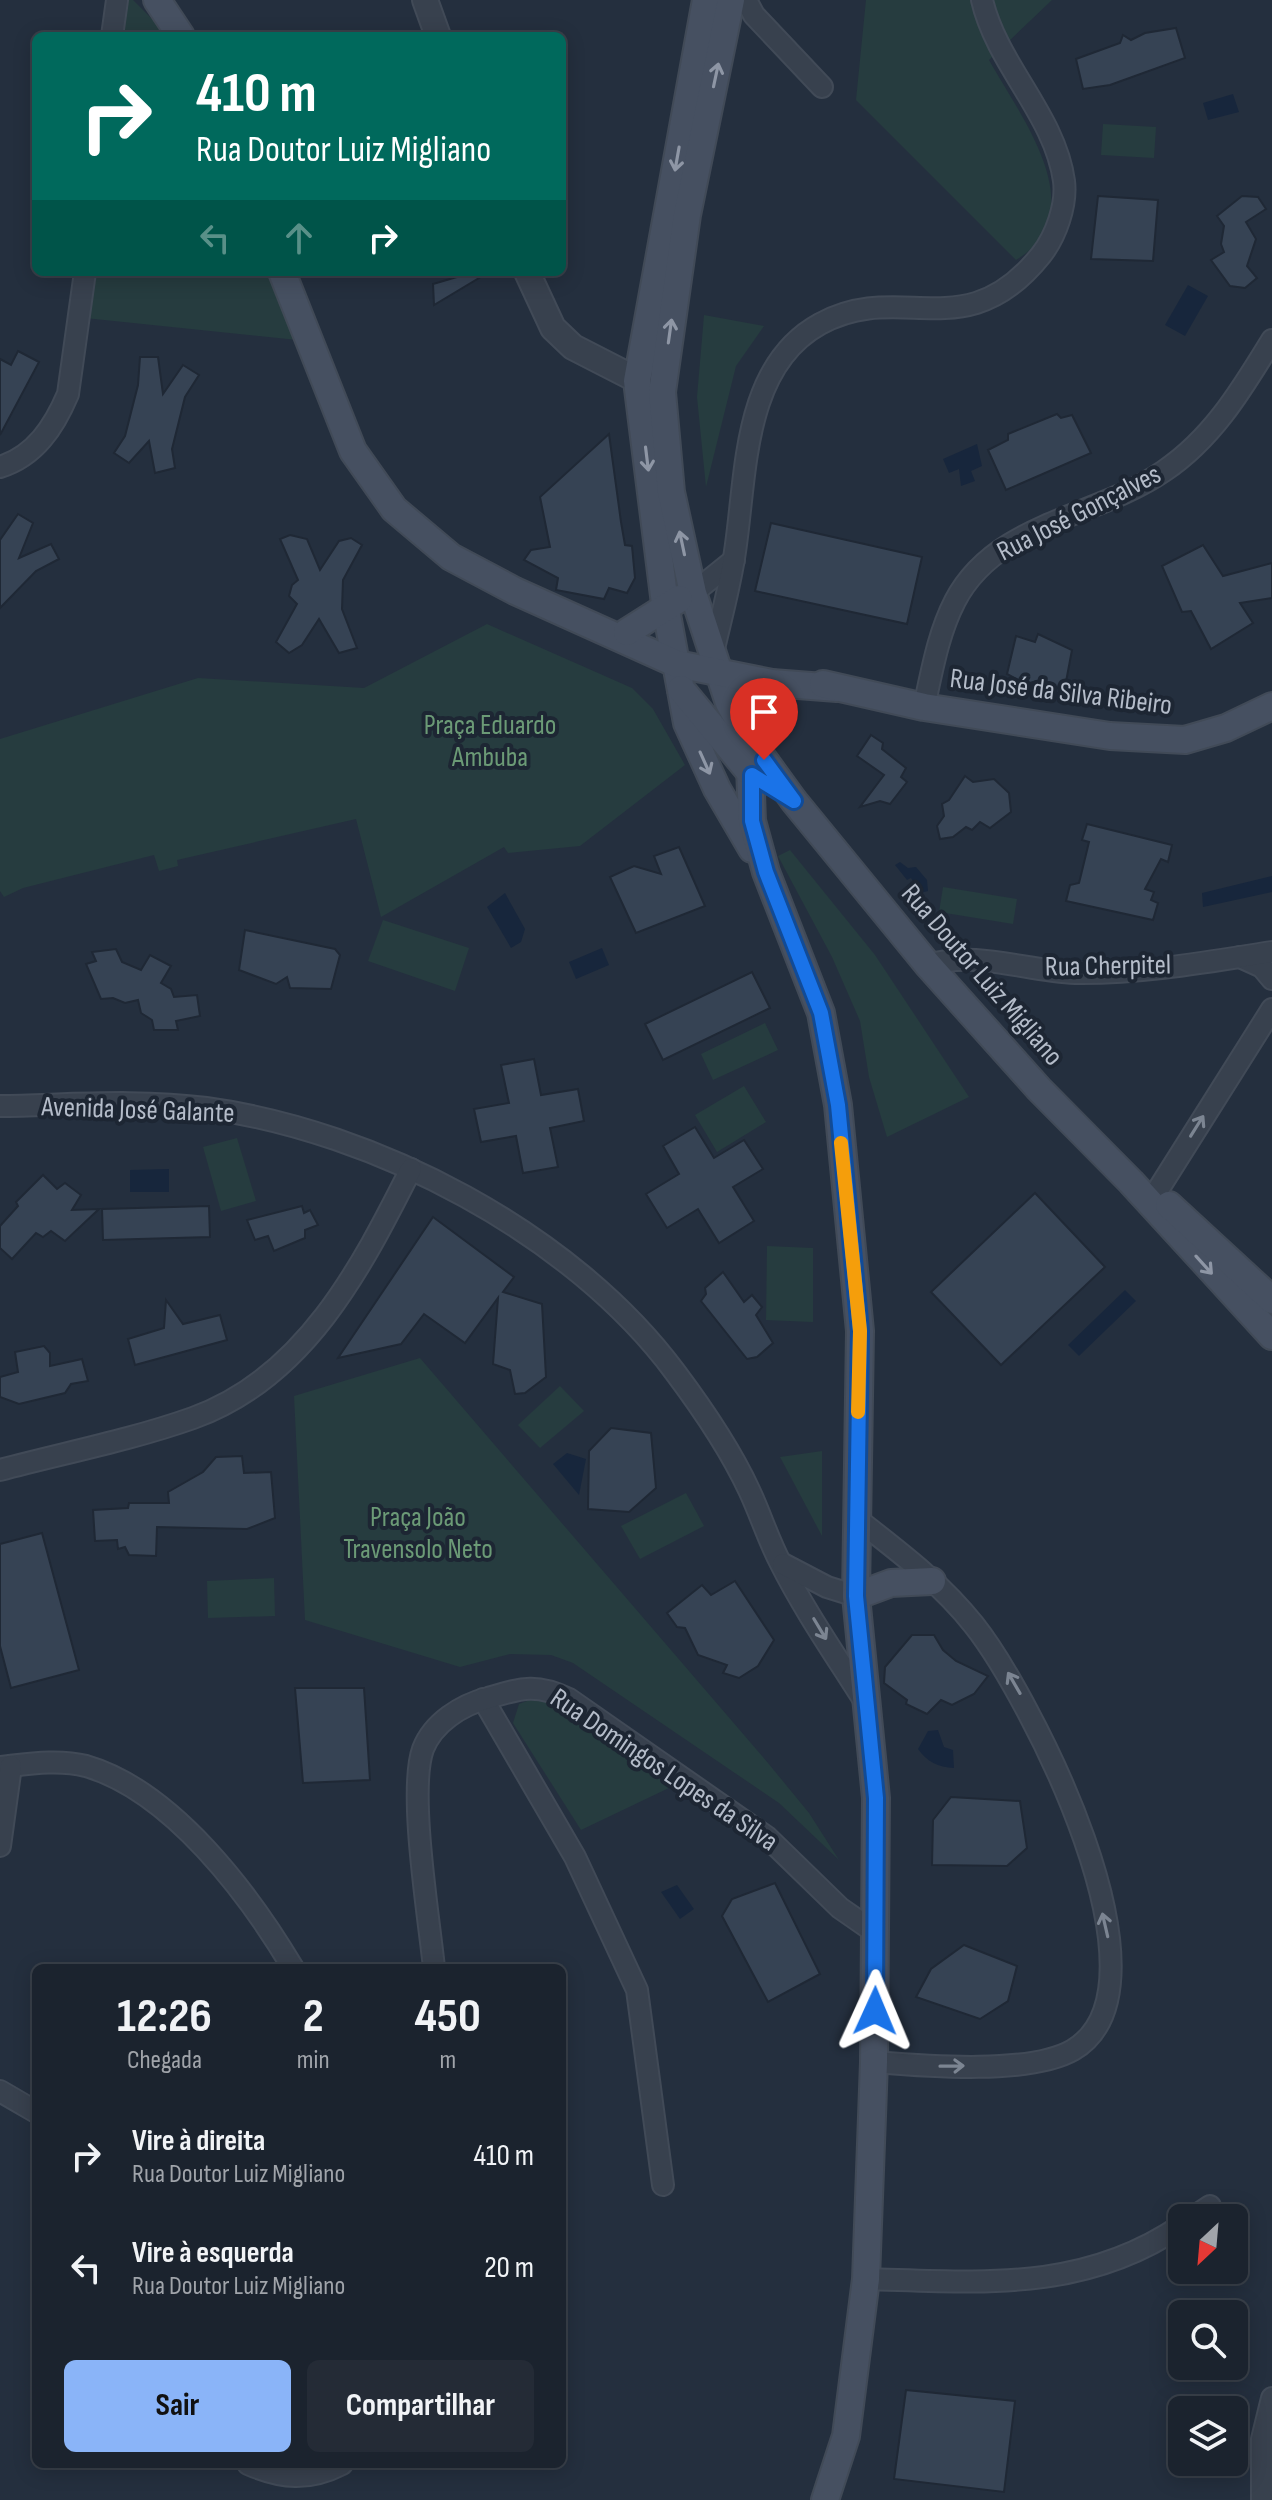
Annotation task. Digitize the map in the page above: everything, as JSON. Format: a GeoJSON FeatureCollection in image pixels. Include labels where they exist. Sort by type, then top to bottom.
{"type":"FeatureCollection","features":[{"type":"Feature","properties":{"kind":"main road"},"geometry":{"type":"LineString","coordinates":[[157,0],[178,32]]}},
{"type":"Feature","properties":{"kind":"main road"},"geometry":{"type":"LineString","coordinates":[[706,0],[637,381],[665,604],[687,723],[717,789],[766,872]]}},
{"type":"Feature","properties":{"kind":"main road"},"geometry":{"type":"LineString","coordinates":[[731,0],[687,215],[662,392],[671,492],[693,593],[716,664],[749,739],[752,821],[766,872],[821,1013],[838,1105],[860,1331],[856,1596],[876,1798],[874,2062],[866,2279],[846,2436],[825,2500]]}},
{"type":"Feature","properties":{"kind":"main road"},"geometry":{"type":"LineString","coordinates":[[284,276],[353,451],[394,509],[451,557],[594,625],[628,636],[677,666],[716,664]]}},
{"type":"Feature","properties":{"kind":"main road"},"geometry":{"type":"LineString","coordinates":[[628,636],[665,604],[693,593]]}},
{"type":"Feature","properties":{"kind":"main road","name":"Rua Doutor Luiz Migliano"},"geometry":{"type":"LineString","coordinates":[[628,636],[677,666],[752,775],[794,801]]}},
{"type":"Feature","properties":{"kind":"main road","name":"Rua José da Silva Ribeiro"},"geometry":{"type":"LineString","coordinates":[[716,664],[772,683],[837,688]]}},
{"type":"Feature","properties":{"kind":"main road","name":"Rua José da Silva Ribeiro"},"geometry":{"type":"LineString","coordinates":[[716,664],[924,707],[1110,736],[1185,740],[1226,728],[1272,706]]}},
{"type":"Feature","properties":{"kind":"main road"},"geometry":{"type":"LineString","coordinates":[[749,739],[759,705],[772,683]]}},
{"type":"Feature","properties":{"kind":"main road","name":"Rua Doutor Luiz Migliano"},"geometry":{"type":"LineString","coordinates":[[749,739],[794,801],[928,965],[1039,1089],[1143,1190],[1272,1300]]}},
{"type":"Feature","properties":{"kind":"main road","name":"Rua Doutor Luiz Migliano"},"geometry":{"type":"LineString","coordinates":[[1143,1190],[1272,1336]]}},
{"type":"Feature","properties":{"kind":"main road"},"geometry":{"type":"LineString","coordinates":[[856,1596],[891,1583],[932,1581]]}},
{"type":"Feature","properties":{"kind":"street"},"geometry":{"type":"LineString","coordinates":[[113,32],[117,0]]}},
{"type":"Feature","properties":{"kind":"street"},"geometry":{"type":"LineString","coordinates":[[425,0],[437,32]]}},
{"type":"Feature","properties":{"kind":"street"},"geometry":{"type":"LineString","coordinates":[[746,0],[754,15],[822,87]]}},
{"type":"Feature","properties":{"kind":"street"},"geometry":{"type":"LineString","coordinates":[[716,664],[734,560],[749,443],[767,380],[781,357],[820,324],[864,309],[939,309],[985,301],[1011,287],[1048,245],[1058,221],[1064,179],[1040,118],[997,45],[982,0]]}},
{"type":"Feature","properties":{"kind":"street"},"geometry":{"type":"LineString","coordinates":[[0,467],[29,455],[60,413],[68,394],[84,276]]}},
{"type":"Feature","properties":{"kind":"street"},"geometry":{"type":"LineString","coordinates":[[529,276],[553,328],[573,347],[662,392]]}},
{"type":"Feature","properties":{"kind":"street","name":"Rua José Gonçalves"},"geometry":{"type":"LineString","coordinates":[[924,707],[937,648],[954,601],[997,550],[1163,473],[1220,421],[1272,340]]}},
{"type":"Feature","properties":{"kind":"street"},"geometry":{"type":"LineString","coordinates":[[693,593],[734,560]]}},
{"type":"Feature","properties":{"kind":"street","name":"Rua Cherpitel"},"geometry":{"type":"LineString","coordinates":[[928,965],[946,959],[968,959],[1075,973],[1186,965],[1272,952]]}},
{"type":"Feature","properties":{"kind":"street"},"geometry":{"type":"LineString","coordinates":[[1240,957],[1262,967],[1272,979]]}},
{"type":"Feature","properties":{"kind":"street"},"geometry":{"type":"LineString","coordinates":[[1143,1190],[1272,1009]]}},
{"type":"Feature","properties":{"kind":"street","name":"Avenida José Galante"},"geometry":{"type":"LineString","coordinates":[[0,1106],[203,1108],[282,1121],[411,1169],[460,1191],[539,1244],[640,1331],[674,1370],[733,1460],[780,1562],[865,1702]]}},
{"type":"Feature","properties":{"kind":"street"},"geometry":{"type":"LineString","coordinates":[[0,1470],[194,1417],[262,1382],[295,1354],[360,1267],[411,1169]]}},
{"type":"Feature","properties":{"kind":"street"},"geometry":{"type":"LineString","coordinates":[[857,1519],[932,1581],[971,1622],[1010,1676],[1065,1785],[1086,1840],[1111,1967],[1106,1999],[1095,2026],[1073,2049],[1024,2063],[923,2066],[874,2062]]}},
{"type":"Feature","properties":{"kind":"street"},"geometry":{"type":"LineString","coordinates":[[780,1562],[827,1587],[856,1596]]}},
{"type":"Feature","properties":{"kind":"street","name":"Rua Domingos Lopes da Silva"},"geometry":{"type":"LineString","coordinates":[[434,1964],[417,1787],[423,1749],[445,1718],[483,1699],[527,1687],[546,1688],[569,1699],[767,1837],[840,1908],[876,1933]]}},
{"type":"Feature","properties":{"kind":"street"},"geometry":{"type":"LineString","coordinates":[[483,1699],[575,1857],[637,1990],[663,2185]]}},
{"type":"Feature","properties":{"kind":"street"},"geometry":{"type":"LineString","coordinates":[[0,1846],[6,1767],[53,1762],[83,1766],[132,1786],[182,1827],[263,1921],[290,1964]]}},
{"type":"Feature","properties":{"kind":"street"},"geometry":{"type":"LineString","coordinates":[[0,2091],[32,2110]]}},
{"type":"Feature","properties":{"kind":"street"},"geometry":{"type":"LineString","coordinates":[[866,2279],[1032,2280],[1091,2270],[1155,2244],[1168,2235]]}},
{"type":"Feature","properties":{"kind":"street"},"geometry":{"type":"LineString","coordinates":[[1262,2500],[1262,2439],[1272,2398]]}},
{"type":"Feature","properties":{"kind":"street"},"geometry":{"type":"LineString","coordinates":[[259,2468],[302,2478],[334,2468]]}},
{"type":"Feature","properties":{"kind":"green space"},"geometry":{"type":"Polygon","coordinates":[[[124,0],[133,0],[165,32],[120,32],[124,0]]]}},
{"type":"Feature","properties":{"kind":"green space"},"geometry":{"type":"Polygon","coordinates":[[[866,0],[1052,0],[989,60],[1032,135],[1051,190],[1050,216],[1039,240],[1016,260],[856,100],[866,0]]]}},
{"type":"Feature","properties":{"kind":"green space"},"geometry":{"type":"Polygon","coordinates":[[[1103,124],[1156,127],[1154,158],[1101,155],[1103,124]]]}},
{"type":"Feature","properties":{"kind":"green space"},"geometry":{"type":"Polygon","coordinates":[[[90,276],[279,276],[307,341],[85,318],[90,276]]]}},
{"type":"Feature","properties":{"kind":"green space"},"geometry":{"type":"Polygon","coordinates":[[[704,315],[764,326],[736,366],[706,487],[697,397],[704,315]]]}},
{"type":"Feature","properties":{"kind":"green space","name":"Praça Eduardo Ambuba"},"geometry":{"type":"Polygon","coordinates":[[[487,624],[632,688],[653,709],[685,765],[580,846],[508,853],[504,847],[381,917],[356,819],[177,860],[178,866],[159,871],[154,855],[23,888],[4,897],[0,891],[0,739],[198,678],[364,688],[487,624]]]}},
{"type":"Feature","properties":{"kind":"green space"},"geometry":{"type":"Polygon","coordinates":[[[790,850],[875,955],[969,1097],[887,1137],[869,1077],[860,1021],[832,957],[778,856],[790,850]]]}},
{"type":"Feature","properties":{"kind":"green space"},"geometry":{"type":"Polygon","coordinates":[[[943,887],[1017,899],[1013,924],[939,912],[943,887]]]}},
{"type":"Feature","properties":{"kind":"green space"},"geometry":{"type":"Polygon","coordinates":[[[383,920],[469,948],[455,991],[368,961],[383,920]]]}},
{"type":"Feature","properties":{"kind":"green space"},"geometry":{"type":"Polygon","coordinates":[[[765,1023],[778,1050],[713,1080],[701,1054],[765,1023]]]}},
{"type":"Feature","properties":{"kind":"green space"},"geometry":{"type":"Polygon","coordinates":[[[744,1086],[766,1122],[717,1152],[695,1115],[744,1086]]]}},
{"type":"Feature","properties":{"kind":"green space"},"geometry":{"type":"Polygon","coordinates":[[[237,1138],[256,1201],[221,1211],[203,1147],[237,1138]]]}},
{"type":"Feature","properties":{"kind":"green space"},"geometry":{"type":"Polygon","coordinates":[[[767,1246],[813,1248],[813,1322],[766,1320],[767,1246]]]}},
{"type":"Feature","properties":{"kind":"green space","name":"Praça João Travensolo Neto"},"geometry":{"type":"Polygon","coordinates":[[[420,1358],[768,1763],[809,1813],[839,1860],[779,1803],[573,1663],[551,1655],[510,1654],[460,1667],[305,1620],[294,1396],[420,1358]]]}},
{"type":"Feature","properties":{"kind":"green space"},"geometry":{"type":"Polygon","coordinates":[[[560,1386],[584,1411],[540,1448],[518,1425],[560,1386]]]}},
{"type":"Feature","properties":{"kind":"green space"},"geometry":{"type":"Polygon","coordinates":[[[822,1451],[822,1536],[780,1457],[822,1451]]]}},
{"type":"Feature","properties":{"kind":"green space"},"geometry":{"type":"Polygon","coordinates":[[[686,1493],[704,1526],[640,1559],[621,1526],[686,1493]]]}},
{"type":"Feature","properties":{"kind":"green space"},"geometry":{"type":"Polygon","coordinates":[[[274,1578],[275,1616],[208,1618],[207,1581],[274,1578]]]}},
{"type":"Feature","properties":{"kind":"green space"},"geometry":{"type":"Polygon","coordinates":[[[540,1696],[573,1713],[671,1787],[581,1830],[513,1723],[519,1704],[540,1696]]]}},
{"type":"Feature","properties":{"kind":"water"},"geometry":{"type":"Polygon","coordinates":[[[1233,94],[1239,112],[1208,120],[1203,103],[1233,94]]]}},
{"type":"Feature","properties":{"kind":"water"},"geometry":{"type":"Polygon","coordinates":[[[1188,285],[1208,296],[1185,336],[1165,325],[1188,285]]]}},
{"type":"Feature","properties":{"kind":"water"},"geometry":{"type":"Polygon","coordinates":[[[977,444],[982,466],[971,471],[975,481],[961,486],[959,469],[949,473],[943,459],[977,444]]]}},
{"type":"Feature","properties":{"kind":"water"},"geometry":{"type":"Polygon","coordinates":[[[900,862],[908,868],[916,867],[927,880],[928,891],[920,893],[911,878],[907,880],[895,865],[900,862]]]}},
{"type":"Feature","properties":{"kind":"water"},"geometry":{"type":"Polygon","coordinates":[[[1272,876],[1272,892],[1203,907],[1202,893],[1272,876]]]}},
{"type":"Feature","properties":{"kind":"water"},"geometry":{"type":"Polygon","coordinates":[[[505,893],[525,929],[521,942],[511,948],[487,907],[505,893]]]}},
{"type":"Feature","properties":{"kind":"water"},"geometry":{"type":"Polygon","coordinates":[[[602,948],[609,965],[576,979],[569,962],[602,948]]]}},
{"type":"Feature","properties":{"kind":"water"},"geometry":{"type":"Polygon","coordinates":[[[169,1169],[169,1192],[130,1192],[130,1170],[169,1169]]]}},
{"type":"Feature","properties":{"kind":"water"},"geometry":{"type":"Polygon","coordinates":[[[1125,1290],[1136,1301],[1079,1356],[1068,1345],[1125,1290]]]}},
{"type":"Feature","properties":{"kind":"water"},"geometry":{"type":"Polygon","coordinates":[[[567,1453],[586,1459],[579,1495],[553,1464],[567,1453]]]}},
{"type":"Feature","properties":{"kind":"water"},"geometry":{"type":"Polygon","coordinates":[[[938,1730],[944,1747],[953,1750],[954,1768],[933,1763],[918,1749],[928,1731],[938,1730]]]}},
{"type":"Feature","properties":{"kind":"water"},"geometry":{"type":"Polygon","coordinates":[[[677,1885],[694,1909],[680,1919],[661,1892],[677,1885]]]}},
{"type":"Feature","properties":{"kind":"building"},"geometry":{"type":"Polygon","coordinates":[[[1176,28],[1185,58],[1110,85],[1083,89],[1076,59],[1120,43],[1123,35],[1131,40],[1145,33],[1176,28]]]}},
{"type":"Feature","properties":{"kind":"building"},"geometry":{"type":"Polygon","coordinates":[[[1098,196],[1158,200],[1153,261],[1091,259],[1098,196]]]}},
{"type":"Feature","properties":{"kind":"building"},"geometry":{"type":"Polygon","coordinates":[[[1242,196],[1258,197],[1266,209],[1246,222],[1256,239],[1247,266],[1257,278],[1245,288],[1230,286],[1211,260],[1224,252],[1221,244],[1224,226],[1217,216],[1242,196]]]}},
{"type":"Feature","properties":{"kind":"building"},"geometry":{"type":"Polygon","coordinates":[[[460,276],[482,276],[434,305],[433,284],[460,276]]]}},
{"type":"Feature","properties":{"kind":"building"},"geometry":{"type":"Polygon","coordinates":[[[18,351],[39,362],[0,435],[0,359],[11,365],[18,351]]]}},
{"type":"Feature","properties":{"kind":"building"},"geometry":{"type":"Polygon","coordinates":[[[140,357],[158,357],[163,394],[183,365],[199,375],[185,397],[172,449],[175,468],[155,473],[149,441],[129,463],[114,453],[125,436],[138,385],[140,357]]]}},
{"type":"Feature","properties":{"kind":"building"},"geometry":{"type":"Polygon","coordinates":[[[1057,414],[1061,418],[1072,415],[1091,453],[1006,490],[988,450],[1008,440],[1008,434],[1057,414]]]}},
{"type":"Feature","properties":{"kind":"building"},"geometry":{"type":"Polygon","coordinates":[[[609,434],[625,545],[632,546],[635,578],[627,593],[609,588],[604,599],[556,590],[558,578],[524,560],[531,550],[550,547],[540,497],[609,434]]]}},
{"type":"Feature","properties":{"kind":"building"},"geometry":{"type":"Polygon","coordinates":[[[18,514],[33,523],[19,558],[51,544],[59,559],[36,571],[0,608],[0,540],[18,514]]]}},
{"type":"Feature","properties":{"kind":"building"},"geometry":{"type":"Polygon","coordinates":[[[771,523],[922,557],[907,624],[755,591],[771,523]]]}},
{"type":"Feature","properties":{"kind":"building"},"geometry":{"type":"Polygon","coordinates":[[[290,535],[307,539],[320,570],[339,541],[351,538],[362,545],[343,580],[342,609],[357,648],[339,653],[319,619],[302,645],[289,653],[276,642],[297,604],[289,596],[292,585],[298,580],[280,539],[290,535]]]}},
{"type":"Feature","properties":{"kind":"building"},"geometry":{"type":"Polygon","coordinates":[[[1203,545],[1223,576],[1272,563],[1272,598],[1240,603],[1253,623],[1211,649],[1191,611],[1182,612],[1162,566],[1203,545]]]}},
{"type":"Feature","properties":{"kind":"building"},"geometry":{"type":"Polygon","coordinates":[[[1038,634],[1072,650],[1065,687],[1043,689],[1037,681],[1026,684],[1007,674],[1016,636],[1035,642],[1038,634]]]}},
{"type":"Feature","properties":{"kind":"building"},"geometry":{"type":"Polygon","coordinates":[[[871,735],[883,743],[882,749],[906,768],[901,777],[907,782],[890,804],[880,801],[860,807],[884,775],[857,756],[871,735]]]}},
{"type":"Feature","properties":{"kind":"building"},"geometry":{"type":"Polygon","coordinates":[[[965,776],[973,782],[994,779],[1009,793],[1011,812],[990,828],[980,822],[972,830],[966,827],[953,837],[940,839],[937,826],[944,816],[942,804],[949,800],[965,776]]]}},
{"type":"Feature","properties":{"kind":"building"},"geometry":{"type":"Polygon","coordinates":[[[1087,824],[1172,845],[1168,862],[1161,859],[1145,889],[1154,892],[1151,900],[1158,903],[1153,920],[1066,901],[1070,885],[1079,883],[1089,842],[1082,840],[1087,824]]]}},
{"type":"Feature","properties":{"kind":"building"},"geometry":{"type":"Polygon","coordinates":[[[679,847],[705,906],[636,933],[610,877],[634,866],[661,874],[654,856],[679,847]]]}},
{"type":"Feature","properties":{"kind":"building"},"geometry":{"type":"Polygon","coordinates":[[[245,930],[335,949],[340,955],[331,989],[290,988],[287,977],[276,984],[239,970],[245,930]]]}},
{"type":"Feature","properties":{"kind":"building"},"geometry":{"type":"Polygon","coordinates":[[[116,949],[122,962],[141,970],[150,955],[171,966],[161,983],[171,989],[174,997],[197,995],[200,1016],[176,1021],[178,1030],[154,1030],[152,1020],[141,1013],[138,1000],[125,1003],[113,998],[101,999],[86,964],[96,961],[92,952],[116,949]]]}},
{"type":"Feature","properties":{"kind":"building"},"geometry":{"type":"Polygon","coordinates":[[[752,972],[770,1008],[663,1060],[645,1024],[752,972]]]}},
{"type":"Feature","properties":{"kind":"building"},"geometry":{"type":"Polygon","coordinates":[[[534,1059],[541,1095],[578,1089],[584,1121],[550,1128],[558,1167],[523,1173],[516,1136],[481,1142],[474,1109],[509,1103],[501,1065],[534,1059]]]}},
{"type":"Feature","properties":{"kind":"building"},"geometry":{"type":"Polygon","coordinates":[[[695,1127],[714,1158],[744,1140],[763,1169],[733,1187],[754,1221],[719,1243],[698,1209],[667,1228],[646,1194],[679,1174],[663,1146],[695,1127]]]}},
{"type":"Feature","properties":{"kind":"building"},"geometry":{"type":"Polygon","coordinates":[[[43,1175],[57,1189],[65,1183],[81,1195],[72,1210],[99,1209],[65,1241],[51,1231],[43,1237],[36,1233],[12,1259],[0,1248],[0,1226],[18,1206],[16,1202],[43,1175]]]}},
{"type":"Feature","properties":{"kind":"building"},"geometry":{"type":"Polygon","coordinates":[[[1035,1193],[1105,1267],[1001,1365],[931,1292],[1035,1193]]]}},
{"type":"Feature","properties":{"kind":"building"},"geometry":{"type":"Polygon","coordinates":[[[209,1206],[210,1237],[103,1240],[102,1209],[209,1206]]]}},
{"type":"Feature","properties":{"kind":"building"},"geometry":{"type":"Polygon","coordinates":[[[302,1206],[304,1213],[310,1210],[318,1225],[305,1230],[305,1238],[274,1251],[268,1236],[255,1240],[247,1220],[302,1206]]]}},
{"type":"Feature","properties":{"kind":"building"},"geometry":{"type":"Polygon","coordinates":[[[433,1217],[514,1277],[503,1292],[542,1304],[546,1377],[525,1393],[515,1394],[510,1370],[493,1364],[498,1298],[465,1343],[424,1314],[401,1344],[338,1358],[433,1217]]]}},
{"type":"Feature","properties":{"kind":"building"},"geometry":{"type":"Polygon","coordinates":[[[723,1272],[744,1302],[752,1295],[762,1307],[756,1315],[773,1343],[757,1357],[747,1359],[701,1301],[706,1294],[705,1288],[723,1272]]]}},
{"type":"Feature","properties":{"kind":"building"},"geometry":{"type":"Polygon","coordinates":[[[166,1300],[183,1324],[220,1315],[227,1340],[135,1365],[128,1339],[164,1328],[166,1300]]]}},
{"type":"Feature","properties":{"kind":"building"},"geometry":{"type":"Polygon","coordinates":[[[44,1346],[50,1353],[50,1366],[82,1359],[88,1381],[71,1384],[65,1393],[19,1404],[0,1397],[0,1377],[18,1372],[15,1352],[44,1346]]]}},
{"type":"Feature","properties":{"kind":"building"},"geometry":{"type":"Polygon","coordinates":[[[611,1428],[651,1433],[656,1488],[629,1512],[588,1509],[589,1451],[611,1428]]]}},
{"type":"Feature","properties":{"kind":"building"},"geometry":{"type":"Polygon","coordinates":[[[242,1456],[244,1473],[271,1472],[275,1518],[247,1529],[157,1527],[156,1556],[129,1555],[125,1547],[118,1549],[117,1540],[95,1541],[93,1510],[128,1508],[129,1503],[169,1503],[168,1492],[203,1472],[216,1457],[242,1456]]]}},
{"type":"Feature","properties":{"kind":"building"},"geometry":{"type":"Polygon","coordinates":[[[42,1533],[79,1670],[11,1688],[0,1646],[0,1544],[42,1533]]]}},
{"type":"Feature","properties":{"kind":"building"},"geometry":{"type":"Polygon","coordinates":[[[735,1581],[774,1640],[758,1666],[739,1678],[723,1673],[727,1665],[698,1655],[685,1628],[677,1627],[667,1613],[702,1585],[711,1595],[735,1581]]]}},
{"type":"Feature","properties":{"kind":"building"},"geometry":{"type":"Polygon","coordinates":[[[912,1635],[934,1635],[943,1650],[956,1661],[988,1676],[974,1694],[952,1705],[941,1700],[927,1714],[906,1704],[907,1700],[884,1683],[885,1667],[912,1635]]]}},
{"type":"Feature","properties":{"kind":"building"},"geometry":{"type":"Polygon","coordinates":[[[295,1688],[364,1688],[370,1780],[303,1783],[295,1688]]]}},
{"type":"Feature","properties":{"kind":"building"},"geometry":{"type":"Polygon","coordinates":[[[951,1797],[1020,1801],[1027,1848],[1007,1866],[932,1865],[933,1820],[951,1797]]]}},
{"type":"Feature","properties":{"kind":"building"},"geometry":{"type":"Polygon","coordinates":[[[775,1883],[820,1974],[768,2002],[722,1916],[732,1899],[775,1883]]]}},
{"type":"Feature","properties":{"kind":"building"},"geometry":{"type":"Polygon","coordinates":[[[964,1945],[1017,1966],[1008,2001],[980,2019],[916,1997],[931,1969],[964,1945]]]}},
{"type":"Feature","properties":{"kind":"building"},"geometry":{"type":"Polygon","coordinates":[[[906,2390],[1015,2401],[1004,2492],[894,2479],[906,2390]]]}},
{"type":"Feature","properties":{"kind":"slow traffic"},"geometry":{"type":"LineString","coordinates":[[841,1143],[860,1331],[858,1412]]}},
{"type":"Feature","properties":{"kind":"route"},"geometry":{"type":"LineString","coordinates":[[764,760],[794,801],[752,775],[752,821],[766,872],[821,1013],[838,1105],[860,1331],[856,1596],[876,1798],[875,2011]]}}]}
